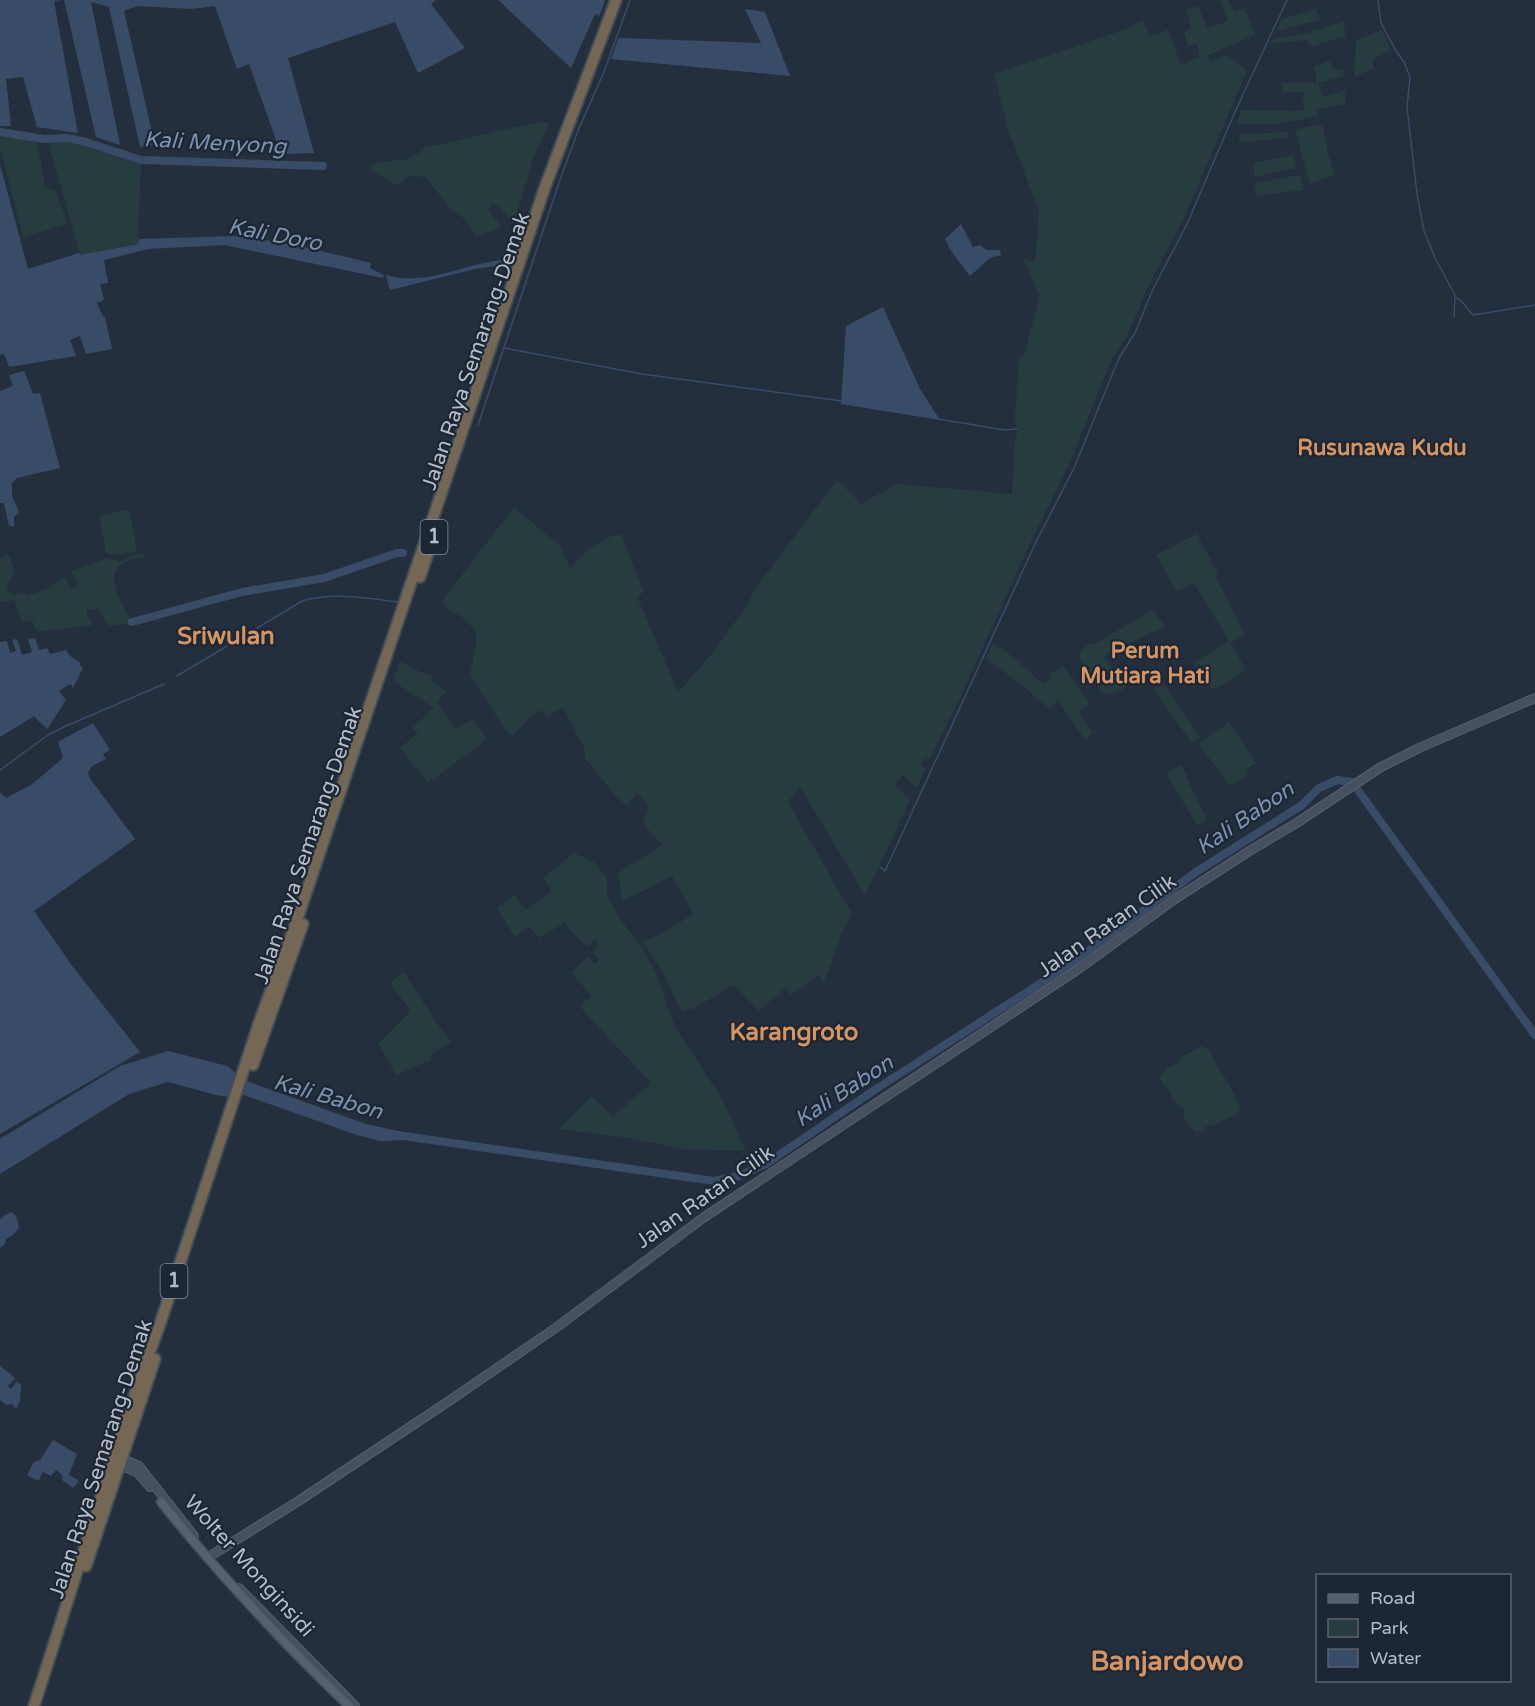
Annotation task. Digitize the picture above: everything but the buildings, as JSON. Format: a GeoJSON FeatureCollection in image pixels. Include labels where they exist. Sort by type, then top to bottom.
{"type":"FeatureCollection","features":[{"type":"Feature","properties":{"kind":"highway","name":"Jalan Raya Semarang-Demak"},"geometry":{"type":"LineString","coordinates":[[41,1706],[126,1464],[245,1075],[299,935],[519,273],[545,187],[616,0]]}},
{"type":"Feature","properties":{"kind":"highway","name":"Jalan Raya Semarang-Demak"},"geometry":{"type":"LineString","coordinates":[[519,273],[624,0]]}},
{"type":"Feature","properties":{"kind":"highway","name":"1"},"geometry":{"type":"LineString","coordinates":[[34,1706],[126,1464]]}},
{"type":"Feature","properties":{"kind":"main road","name":"Wolter Monginsidi"},"geometry":{"type":"LineString","coordinates":[[161,1502],[208,1557],[349,1706]]}},
{"type":"Feature","properties":{"kind":"street","name":"Jalan Ratan Cilik"},"geometry":{"type":"LineString","coordinates":[[208,1557],[297,1502],[449,1401],[557,1327],[703,1218],[1080,968],[1175,899],[1365,778],[1411,752],[1535,698]]}},
{"type":"Feature","properties":{"kind":"street","name":"Wolter Monginsidi"},"geometry":{"type":"LineString","coordinates":[[126,1464],[208,1557]]}},
{"type":"Feature","properties":{"kind":"street","name":"Wolter Monginsidi"},"geometry":{"type":"LineString","coordinates":[[126,1464],[161,1502]]}},
{"type":"Feature","properties":{"kind":"street","name":"Wolter Monginsidi"},"geometry":{"type":"LineString","coordinates":[[257,1609],[355,1706]]}},
{"type":"Feature","properties":{"kind":"green space"},"geometry":{"type":"Polygon","coordinates":[[[1220,0],[1228,0],[1234,12],[1245,8],[1255,35],[1208,55],[1210,61],[1227,55],[1247,71],[1186,214],[1146,291],[1128,335],[1111,361],[1067,469],[1028,548],[957,704],[929,760],[925,758],[921,764],[926,768],[917,788],[903,775],[895,785],[910,801],[865,895],[800,786],[788,802],[852,914],[841,935],[824,983],[818,975],[791,995],[785,988],[759,1011],[734,985],[691,1010],[682,1012],[664,974],[644,943],[694,914],[672,876],[622,902],[618,873],[662,845],[643,823],[649,805],[637,793],[627,806],[614,794],[585,758],[584,748],[563,707],[546,717],[542,710],[526,721],[513,736],[507,733],[470,675],[476,631],[462,617],[448,610],[442,601],[514,507],[560,546],[570,568],[598,543],[621,534],[643,591],[638,599],[678,692],[711,655],[745,608],[758,585],[837,480],[861,504],[897,484],[1012,494],[1014,446],[1017,434],[1015,418],[1019,358],[1024,355],[1040,296],[1023,259],[1035,263],[1039,211],[1009,132],[994,74],[1120,31],[1143,20],[1149,36],[1168,30],[1181,65],[1200,57],[1197,44],[1188,47],[1184,32],[1191,28],[1186,10],[1198,6],[1207,28],[1228,21],[1220,0]]]}},
{"type":"Feature","properties":{"kind":"green space"},"geometry":{"type":"Polygon","coordinates":[[[1316,9],[1320,20],[1276,31],[1282,19],[1316,9]]]}},
{"type":"Feature","properties":{"kind":"green space"},"geometry":{"type":"Polygon","coordinates":[[[1344,21],[1345,36],[1310,47],[1307,40],[1270,44],[1272,39],[1307,33],[1344,21]]]}},
{"type":"Feature","properties":{"kind":"green space"},"geometry":{"type":"Polygon","coordinates":[[[1382,30],[1391,50],[1373,59],[1374,68],[1354,77],[1356,40],[1382,30]]]}},
{"type":"Feature","properties":{"kind":"green space"},"geometry":{"type":"Polygon","coordinates":[[[1330,61],[1334,70],[1343,69],[1344,76],[1318,83],[1323,97],[1345,91],[1345,104],[1317,110],[1318,116],[1278,124],[1237,124],[1241,110],[1304,111],[1303,92],[1283,93],[1282,83],[1317,83],[1314,67],[1330,61]]]}},
{"type":"Feature","properties":{"kind":"green space"},"geometry":{"type":"Polygon","coordinates":[[[548,122],[548,125],[533,159],[516,217],[511,220],[493,203],[488,210],[499,223],[500,228],[478,236],[459,214],[451,210],[426,177],[408,176],[402,182],[394,185],[370,168],[373,165],[407,160],[425,147],[548,122]]]}},
{"type":"Feature","properties":{"kind":"green space"},"geometry":{"type":"Polygon","coordinates":[[[1319,124],[1323,127],[1335,175],[1310,184],[1295,130],[1319,124]]]}},
{"type":"Feature","properties":{"kind":"green space"},"geometry":{"type":"Polygon","coordinates":[[[1287,132],[1288,138],[1243,142],[1238,138],[1240,134],[1287,132]]]}},
{"type":"Feature","properties":{"kind":"green space"},"geometry":{"type":"Polygon","coordinates":[[[0,135],[37,142],[45,187],[56,191],[67,224],[23,237],[0,148],[0,135]]]}},
{"type":"Feature","properties":{"kind":"green space"},"geometry":{"type":"Polygon","coordinates":[[[67,141],[141,163],[138,244],[80,255],[48,142],[67,141]]]}},
{"type":"Feature","properties":{"kind":"green space"},"geometry":{"type":"Polygon","coordinates":[[[1293,155],[1297,168],[1255,177],[1253,163],[1293,155]]]}},
{"type":"Feature","properties":{"kind":"green space"},"geometry":{"type":"Polygon","coordinates":[[[1300,175],[1303,190],[1256,196],[1255,183],[1300,175]]]}},
{"type":"Feature","properties":{"kind":"green space"},"geometry":{"type":"Polygon","coordinates":[[[130,511],[137,550],[122,554],[106,553],[99,516],[130,511]]]}},
{"type":"Feature","properties":{"kind":"green space"},"geometry":{"type":"Polygon","coordinates":[[[1197,534],[1245,635],[1230,643],[1246,670],[1213,690],[1193,663],[1229,641],[1194,583],[1177,591],[1156,555],[1197,534]]]}},
{"type":"Feature","properties":{"kind":"green space"},"geometry":{"type":"Polygon","coordinates":[[[136,554],[142,554],[147,558],[141,557],[125,562],[118,567],[115,574],[116,590],[132,622],[112,626],[107,624],[98,608],[87,609],[93,625],[37,632],[32,620],[22,622],[14,600],[0,602],[0,558],[9,555],[14,571],[6,588],[14,595],[20,591],[21,594],[25,593],[27,596],[48,588],[64,577],[71,589],[78,585],[71,571],[107,558],[120,561],[136,554]]]}},
{"type":"Feature","properties":{"kind":"green space"},"geometry":{"type":"Polygon","coordinates":[[[1153,610],[1165,627],[1104,657],[1126,687],[1118,692],[1103,695],[1078,655],[1087,645],[1096,643],[1153,610]]]}},
{"type":"Feature","properties":{"kind":"green space"},"geometry":{"type":"Polygon","coordinates":[[[993,643],[1043,684],[1051,678],[1049,675],[1063,666],[1090,704],[1079,713],[1093,733],[1084,738],[1058,700],[1049,708],[986,659],[993,643]]]}},
{"type":"Feature","properties":{"kind":"green space"},"geometry":{"type":"Polygon","coordinates":[[[402,662],[422,673],[431,675],[432,681],[447,691],[437,702],[456,729],[473,719],[487,739],[428,783],[400,748],[418,733],[412,728],[434,708],[393,681],[399,663],[402,662]]]}},
{"type":"Feature","properties":{"kind":"green space"},"geometry":{"type":"Polygon","coordinates":[[[1163,684],[1201,738],[1192,743],[1154,690],[1163,684]]]}},
{"type":"Feature","properties":{"kind":"green space"},"geometry":{"type":"Polygon","coordinates":[[[1229,722],[1256,763],[1245,770],[1248,775],[1230,786],[1200,746],[1200,743],[1229,722]]]}},
{"type":"Feature","properties":{"kind":"green space"},"geometry":{"type":"Polygon","coordinates":[[[1181,765],[1207,820],[1197,825],[1169,779],[1168,772],[1181,765]]]}},
{"type":"Feature","properties":{"kind":"green space"},"geometry":{"type":"Polygon","coordinates":[[[574,853],[595,863],[607,878],[607,896],[623,923],[643,949],[657,975],[675,1027],[722,1099],[746,1151],[683,1149],[629,1138],[559,1129],[591,1096],[613,1117],[651,1083],[580,1007],[591,995],[571,973],[587,956],[595,964],[599,960],[592,952],[599,943],[595,939],[587,947],[564,923],[540,938],[529,927],[515,937],[497,908],[514,895],[526,910],[551,892],[544,877],[574,853]]]}},
{"type":"Feature","properties":{"kind":"green space"},"geometry":{"type":"Polygon","coordinates":[[[404,972],[451,1042],[431,1054],[431,1060],[396,1075],[379,1044],[411,1011],[390,983],[404,972]]]}},
{"type":"Feature","properties":{"kind":"green space"},"geometry":{"type":"Polygon","coordinates":[[[1202,1046],[1209,1050],[1240,1107],[1239,1111],[1220,1123],[1195,1132],[1185,1120],[1183,1109],[1173,1101],[1169,1089],[1162,1084],[1160,1076],[1168,1068],[1178,1063],[1181,1057],[1202,1046]]]}},
{"type":"Feature","properties":{"kind":"water"},"geometry":{"type":"Polygon","coordinates":[[[0,0],[63,0],[54,1],[78,133],[37,127],[23,77],[6,79],[11,126],[0,126],[0,0]]]}},
{"type":"Feature","properties":{"kind":"water"},"geometry":{"type":"Polygon","coordinates":[[[64,0],[436,0],[431,4],[465,48],[418,73],[395,22],[288,58],[314,153],[281,154],[249,64],[237,69],[215,6],[192,9],[137,6],[124,11],[155,145],[140,147],[109,7],[91,2],[120,145],[96,137],[64,0]]]}},
{"type":"Feature","properties":{"kind":"water"},"geometry":{"type":"Polygon","coordinates":[[[498,0],[605,1],[599,16],[595,14],[571,68],[498,0]]]}},
{"type":"Feature","properties":{"kind":"water"},"geometry":{"type":"Polygon","coordinates":[[[745,9],[765,12],[790,76],[611,59],[618,39],[621,38],[761,43],[745,9]]]}},
{"type":"Feature","properties":{"kind":"water"},"geometry":{"type":"Polygon","coordinates":[[[0,164],[28,269],[79,253],[80,255],[138,244],[139,239],[239,236],[296,245],[371,263],[370,268],[384,275],[383,278],[224,245],[149,249],[104,260],[108,283],[100,284],[104,300],[97,303],[105,317],[112,349],[86,354],[80,336],[70,340],[76,356],[9,367],[4,354],[0,355],[0,164]]]}},
{"type":"Feature","properties":{"kind":"water"},"geometry":{"type":"Polygon","coordinates":[[[961,224],[973,247],[980,245],[986,250],[1000,250],[1001,255],[990,258],[970,276],[945,239],[961,224]]]}},
{"type":"Feature","properties":{"kind":"water"},"geometry":{"type":"Polygon","coordinates":[[[502,260],[507,262],[507,265],[479,268],[390,290],[386,275],[401,278],[430,277],[502,260]]]}},
{"type":"Feature","properties":{"kind":"water"},"geometry":{"type":"Polygon","coordinates":[[[883,307],[920,389],[940,420],[841,404],[846,326],[883,307]]]}},
{"type":"Feature","properties":{"kind":"water"},"geometry":{"type":"Polygon","coordinates":[[[24,371],[33,394],[40,393],[60,468],[17,478],[12,483],[12,496],[19,512],[14,517],[14,526],[9,526],[4,503],[0,503],[0,391],[13,386],[9,375],[24,371]]]}},
{"type":"Feature","properties":{"kind":"water"},"geometry":{"type":"Polygon","coordinates":[[[35,638],[39,650],[47,648],[50,654],[66,650],[70,656],[81,663],[83,668],[73,688],[70,684],[59,691],[66,700],[47,729],[34,716],[0,737],[0,642],[7,641],[10,653],[16,651],[12,640],[17,639],[22,655],[32,652],[28,639],[35,638]]]}},
{"type":"Feature","properties":{"kind":"water"},"geometry":{"type":"Polygon","coordinates":[[[93,723],[110,750],[103,754],[106,759],[92,766],[88,773],[135,839],[34,911],[73,967],[140,1052],[0,1134],[0,792],[6,798],[31,785],[63,758],[58,742],[93,723]]]}},
{"type":"Feature","properties":{"kind":"water"},"geometry":{"type":"Polygon","coordinates":[[[168,1051],[227,1066],[246,1081],[366,1124],[407,1133],[406,1140],[380,1141],[241,1094],[228,1097],[168,1082],[129,1094],[0,1174],[0,1139],[120,1066],[168,1051]]]}},
{"type":"Feature","properties":{"kind":"water"},"geometry":{"type":"Polygon","coordinates":[[[12,1212],[17,1218],[19,1228],[6,1239],[5,1244],[0,1248],[0,1219],[12,1212]]]}},
{"type":"Feature","properties":{"kind":"water"},"geometry":{"type":"Polygon","coordinates":[[[0,1366],[15,1378],[8,1386],[11,1389],[17,1381],[21,1385],[20,1401],[16,1409],[12,1404],[6,1405],[0,1400],[0,1366]]]}},
{"type":"Feature","properties":{"kind":"water"},"geometry":{"type":"Polygon","coordinates":[[[53,1440],[77,1454],[69,1475],[79,1481],[73,1488],[62,1480],[63,1476],[56,1470],[51,1476],[43,1472],[38,1481],[27,1475],[34,1462],[40,1460],[53,1440]]]}},
{"type":"Feature","properties":{"kind":"waterway"},"geometry":{"type":"LineString","coordinates":[[478,425],[561,177],[579,128],[604,72],[630,0]]}},
{"type":"Feature","properties":{"kind":"waterway"},"geometry":{"type":"LineString","coordinates":[[880,867],[885,871],[1035,544],[1074,468],[1119,358],[1135,333],[1153,289],[1188,222],[1234,114],[1287,0]]}},
{"type":"Feature","properties":{"kind":"waterway"},"geometry":{"type":"LineString","coordinates":[[1378,0],[1381,23],[1404,62],[1410,77],[1407,107],[1417,194],[1424,231],[1436,260],[1455,295],[1454,317]]}},
{"type":"Feature","properties":{"kind":"waterway","name":"Kali Menyong"},"geometry":{"type":"LineString","coordinates":[[0,132],[44,139],[67,138],[141,160],[323,166]]}},
{"type":"Feature","properties":{"kind":"waterway"},"geometry":{"type":"LineString","coordinates":[[1455,297],[1463,302],[1473,315],[1535,305]]}},
{"type":"Feature","properties":{"kind":"waterway"},"geometry":{"type":"LineString","coordinates":[[504,348],[642,374],[842,401]]}},
{"type":"Feature","properties":{"kind":"waterway"},"geometry":{"type":"LineString","coordinates":[[938,419],[1005,430],[1017,429]]}},
{"type":"Feature","properties":{"kind":"waterway"},"geometry":{"type":"LineString","coordinates":[[132,622],[242,592],[324,578],[397,553],[403,553]]}},
{"type":"Feature","properties":{"kind":"waterway"},"geometry":{"type":"LineString","coordinates":[[177,676],[302,601],[337,596],[398,602]]}},
{"type":"Feature","properties":{"kind":"waterway"},"geometry":{"type":"LineString","coordinates":[[0,770],[48,735],[164,684]]}},
{"type":"Feature","properties":{"kind":"waterway","name":"Kali Babon"},"geometry":{"type":"LineString","coordinates":[[397,1135],[714,1181],[739,1176],[766,1164],[873,1091],[1072,963],[1196,872],[1302,805],[1319,788],[1337,780],[1352,782],[1535,1035]]}},
{"type":"Feature","properties":{"kind":"district","name":"Rusunawa Kudu"},"geometry":{"type":"Point","coordinates":[1382,448]}},
{"type":"Feature","properties":{"kind":"district","name":"Sriwulan"},"geometry":{"type":"Point","coordinates":[226,636]}},
{"type":"Feature","properties":{"kind":"district","name":"Perum Mutiara Hati"},"geometry":{"type":"Point","coordinates":[1145,664]}},
{"type":"Feature","properties":{"kind":"district","name":"Karangroto"},"geometry":{"type":"Point","coordinates":[794,1032]}},
{"type":"Feature","properties":{"kind":"district","name":"Banjardowo"},"geometry":{"type":"Point","coordinates":[1167,1661]}},
{"type":"Feature","properties":{"kind":"water label","name":"Kali Doro"},"geometry":{"type":"Point","coordinates":[275,235]}}]}
